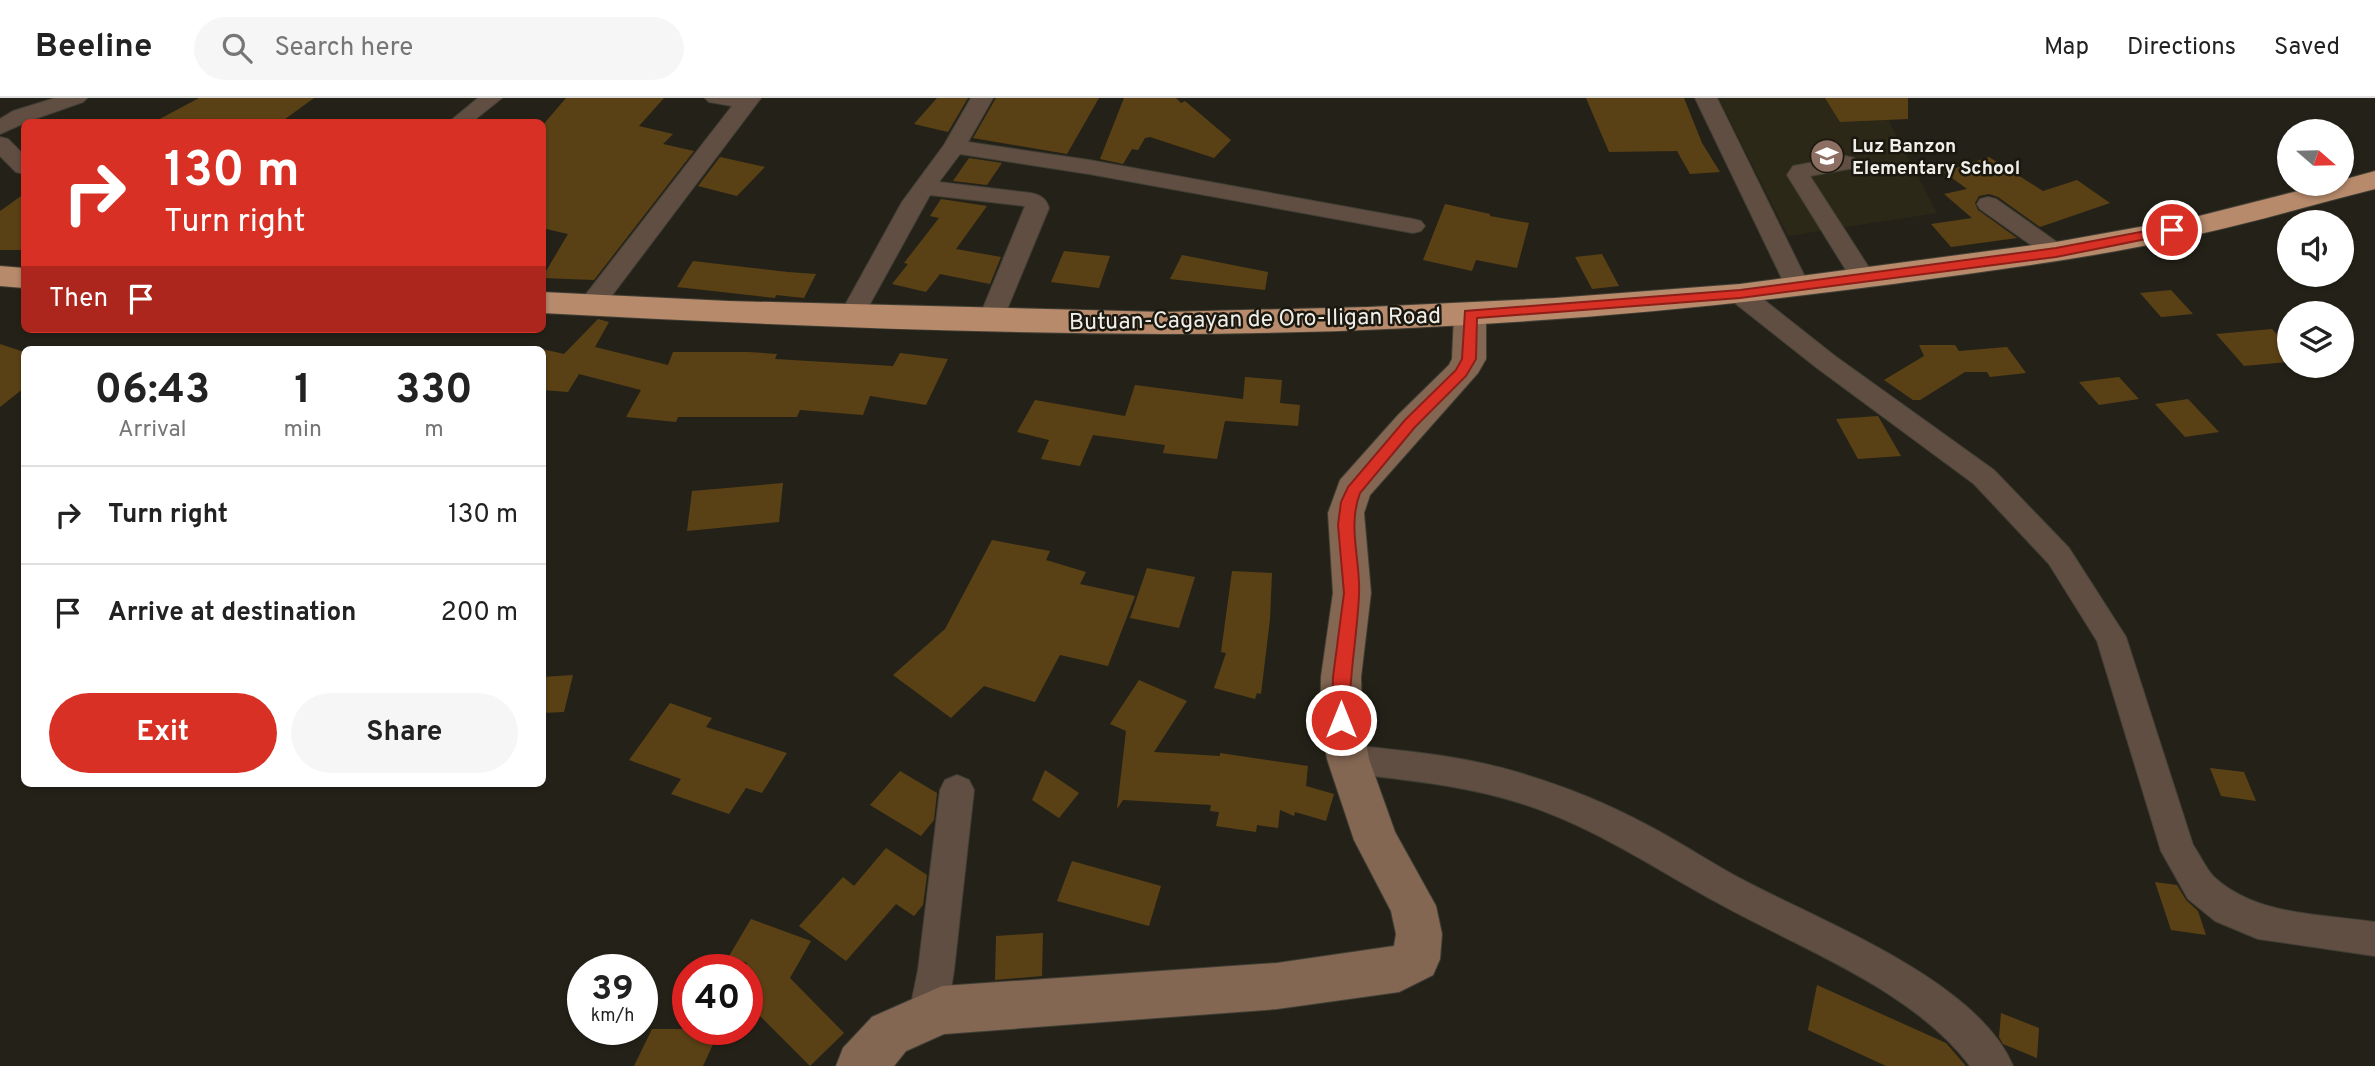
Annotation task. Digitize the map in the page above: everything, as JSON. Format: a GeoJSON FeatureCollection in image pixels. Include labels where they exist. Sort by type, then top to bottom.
{"type":"FeatureCollection","features":[{"type":"Feature","properties":{"kind":"highway","name":"Butuan-Cagayan de Oro-Iligan Road"},"geometry":{"type":"LineString","coordinates":[[546,302],[851,316],[1164,323],[1470,314],[1740,294],[2056,253],[2195,226],[2375,180]]}},
{"type":"Feature","properties":{"kind":"highway"},"geometry":{"type":"LineString","coordinates":[[0,276],[21,278]]}},
{"type":"Feature","properties":{"kind":"street"},"geometry":{"type":"LineString","coordinates":[[0,128],[21,116],[76,98]]}},
{"type":"Feature","properties":{"kind":"street"},"geometry":{"type":"LineString","coordinates":[[464,119],[491,98]]}},
{"type":"Feature","properties":{"kind":"street"},"geometry":{"type":"LineString","coordinates":[[716,98],[748,100]]}},
{"type":"Feature","properties":{"kind":"street"},"geometry":{"type":"LineString","coordinates":[[851,316],[924,187],[954,146],[982,98]]}},
{"type":"Feature","properties":{"kind":"street"},"geometry":{"type":"LineString","coordinates":[[1706,98],[1797,285]]}},
{"type":"Feature","properties":{"kind":"street"},"geometry":{"type":"LineString","coordinates":[[593,304],[748,100]]}},
{"type":"Feature","properties":{"kind":"street"},"geometry":{"type":"LineString","coordinates":[[0,144],[21,164]]}},
{"type":"Feature","properties":{"kind":"street"},"geometry":{"type":"LineString","coordinates":[[954,146],[1221,190],[1413,226]]}},
{"type":"Feature","properties":{"kind":"street"},"geometry":{"type":"LineString","coordinates":[[1846,163],[1801,171],[1798,175],[1863,277]]}},
{"type":"Feature","properties":{"kind":"street"},"geometry":{"type":"LineString","coordinates":[[924,187],[1031,200],[1036,203],[1037,208],[992,318]]}},
{"type":"Feature","properties":{"kind":"street"},"geometry":{"type":"LineString","coordinates":[[1988,204],[2056,253]]}},
{"type":"Feature","properties":{"kind":"street"},"geometry":{"type":"LineString","coordinates":[[1740,294],[1826,362],[1984,477],[2059,556],[2111,637],[2137,710],[2178,851],[2200,887],[2228,909],[2258,922],[2339,936],[2375,939]]}},
{"type":"Feature","properties":{"kind":"street"},"geometry":{"type":"LineString","coordinates":[[861,1066],[889,1034],[928,1014],[942,1010],[1277,986],[1399,969],[1416,959],[1419,934],[1413,906],[1376,840],[1348,759],[1341,720],[1352,593],[1346,525],[1353,491],[1403,432],[1461,373],[1469,359],[1470,314]]}},
{"type":"Feature","properties":{"kind":"street"},"geometry":{"type":"LineString","coordinates":[[1348,759],[1438,770],[1507,784],[1634,835],[1695,873],[1851,954],[1910,990],[1959,1024],[1994,1066]]}},
{"type":"Feature","properties":{"kind":"street"},"geometry":{"type":"LineString","coordinates":[[928,1014],[936,970],[957,790]]}},
{"type":"Feature","properties":{"kind":"shaded area","name":"Luz Banzon Elementary School"},"geometry":{"type":"Polygon","coordinates":[[[1719,98],[1877,98],[1937,213],[1788,236],[1719,98]]]}},
{"type":"Feature","properties":{"kind":"building"},"geometry":{"type":"Polygon","coordinates":[[[199,98],[314,98],[285,119],[160,119],[199,98]]]}},
{"type":"Feature","properties":{"kind":"building"},"geometry":{"type":"Polygon","coordinates":[[[566,98],[664,98],[639,126],[673,134],[663,144],[694,151],[594,280],[546,278],[546,271],[568,234],[546,229],[546,121],[566,98]]]}},
{"type":"Feature","properties":{"kind":"building"},"geometry":{"type":"Polygon","coordinates":[[[937,98],[968,98],[948,132],[914,124],[937,98]]]}},
{"type":"Feature","properties":{"kind":"building"},"geometry":{"type":"Polygon","coordinates":[[[996,98],[1099,98],[1067,154],[973,138],[996,98]]]}},
{"type":"Feature","properties":{"kind":"building"},"geometry":{"type":"Polygon","coordinates":[[[1124,98],[1176,98],[1181,103],[1185,101],[1231,140],[1214,158],[1150,137],[1145,138],[1138,150],[1132,149],[1123,164],[1100,159],[1124,98]]]}},
{"type":"Feature","properties":{"kind":"building"},"geometry":{"type":"Polygon","coordinates":[[[1586,98],[1684,98],[1702,143],[1720,172],[1690,174],[1677,151],[1609,152],[1586,98]]]}},
{"type":"Feature","properties":{"kind":"building"},"geometry":{"type":"Polygon","coordinates":[[[1825,98],[1908,98],[1908,119],[1840,122],[1825,98]]]}},
{"type":"Feature","properties":{"kind":"building"},"geometry":{"type":"Polygon","coordinates":[[[720,157],[765,167],[737,196],[698,186],[720,157]]]}},
{"type":"Feature","properties":{"kind":"building"},"geometry":{"type":"Polygon","coordinates":[[[1989,157],[2043,191],[2077,180],[2110,203],[2040,227],[1998,197],[1989,194],[1979,196],[1975,203],[1978,210],[2017,238],[1951,247],[1931,224],[1972,218],[1944,194],[1967,189],[1944,172],[1989,157]]]}},
{"type":"Feature","properties":{"kind":"building"},"geometry":{"type":"Polygon","coordinates":[[[969,158],[1002,163],[987,185],[953,181],[969,158]]]}},
{"type":"Feature","properties":{"kind":"building"},"geometry":{"type":"Polygon","coordinates":[[[21,196],[21,250],[0,250],[0,211],[21,196]]]}},
{"type":"Feature","properties":{"kind":"building"},"geometry":{"type":"Polygon","coordinates":[[[941,199],[987,206],[956,249],[1001,257],[990,284],[940,274],[926,292],[892,284],[908,264],[904,263],[939,218],[930,216],[941,199]]]}},
{"type":"Feature","properties":{"kind":"building"},"geometry":{"type":"Polygon","coordinates":[[[1445,204],[1529,223],[1517,268],[1476,260],[1472,271],[1423,260],[1445,204]]]}},
{"type":"Feature","properties":{"kind":"building"},"geometry":{"type":"Polygon","coordinates":[[[1064,251],[1110,256],[1099,288],[1051,282],[1064,251]]]}},
{"type":"Feature","properties":{"kind":"building"},"geometry":{"type":"Polygon","coordinates":[[[1602,254],[1619,286],[1592,289],[1575,257],[1602,254]]]}},
{"type":"Feature","properties":{"kind":"building"},"geometry":{"type":"Polygon","coordinates":[[[1182,255],[1268,272],[1265,290],[1170,279],[1182,255]]]}},
{"type":"Feature","properties":{"kind":"building"},"geometry":{"type":"Polygon","coordinates":[[[693,261],[816,274],[804,298],[776,295],[775,298],[677,287],[693,261]]]}},
{"type":"Feature","properties":{"kind":"building"},"geometry":{"type":"Polygon","coordinates":[[[2171,290],[2193,314],[2161,317],[2140,293],[2171,290]]]}},
{"type":"Feature","properties":{"kind":"building"},"geometry":{"type":"Polygon","coordinates":[[[598,319],[609,322],[595,347],[668,365],[673,352],[748,352],[777,354],[775,359],[893,366],[900,353],[948,359],[926,405],[870,396],[863,415],[800,410],[797,417],[678,417],[676,422],[626,417],[641,390],[579,374],[568,392],[546,390],[546,350],[564,354],[598,319]]]}},
{"type":"Feature","properties":{"kind":"building"},"geometry":{"type":"Polygon","coordinates":[[[2272,329],[2277,334],[2277,363],[2244,366],[2216,334],[2272,329]]]}},
{"type":"Feature","properties":{"kind":"building"},"geometry":{"type":"Polygon","coordinates":[[[0,344],[21,351],[21,390],[0,407],[0,344]]]}},
{"type":"Feature","properties":{"kind":"building"},"geometry":{"type":"Polygon","coordinates":[[[1919,345],[1955,345],[1959,351],[2007,347],[2026,373],[1990,377],[1987,372],[1965,372],[1920,400],[1913,400],[1884,380],[1924,356],[1919,345]]]}},
{"type":"Feature","properties":{"kind":"building"},"geometry":{"type":"Polygon","coordinates":[[[1245,377],[1282,380],[1280,403],[1300,405],[1298,426],[1225,421],[1217,459],[1163,453],[1165,445],[1093,435],[1080,466],[1041,459],[1049,440],[1017,432],[1035,400],[1125,416],[1135,385],[1243,399],[1245,377]]]}},
{"type":"Feature","properties":{"kind":"building"},"geometry":{"type":"Polygon","coordinates":[[[2119,377],[2139,399],[2099,405],[2079,382],[2119,377]]]}},
{"type":"Feature","properties":{"kind":"building"},"geometry":{"type":"Polygon","coordinates":[[[2188,399],[2219,432],[2185,437],[2155,404],[2188,399]]]}},
{"type":"Feature","properties":{"kind":"building"},"geometry":{"type":"Polygon","coordinates":[[[1878,416],[1901,456],[1858,459],[1836,419],[1878,416]]]}},
{"type":"Feature","properties":{"kind":"building"},"geometry":{"type":"Polygon","coordinates":[[[783,483],[779,522],[687,531],[692,491],[783,483]]]}},
{"type":"Feature","properties":{"kind":"building"},"geometry":{"type":"Polygon","coordinates":[[[992,540],[1050,551],[1046,560],[1086,572],[1080,584],[1135,596],[1108,666],[1060,655],[1035,702],[984,686],[951,718],[893,675],[945,629],[992,540]]]}},
{"type":"Feature","properties":{"kind":"building"},"geometry":{"type":"Polygon","coordinates":[[[1147,568],[1195,577],[1179,628],[1130,618],[1147,568]]]}},
{"type":"Feature","properties":{"kind":"building"},"geometry":{"type":"Polygon","coordinates":[[[1232,571],[1272,573],[1270,619],[1261,694],[1257,693],[1255,699],[1214,688],[1226,653],[1221,652],[1232,571]]]}},
{"type":"Feature","properties":{"kind":"building"},"geometry":{"type":"Polygon","coordinates":[[[573,675],[564,712],[546,713],[546,677],[573,675]]]}},
{"type":"Feature","properties":{"kind":"building"},"geometry":{"type":"Polygon","coordinates":[[[1139,680],[1187,701],[1154,752],[1220,756],[1220,753],[1308,766],[1306,786],[1334,794],[1326,821],[1295,812],[1294,816],[1280,810],[1278,828],[1257,825],[1256,832],[1216,826],[1219,812],[1210,811],[1211,805],[1123,800],[1117,809],[1126,731],[1110,724],[1139,680]]]}},
{"type":"Feature","properties":{"kind":"building"},"geometry":{"type":"Polygon","coordinates":[[[670,703],[712,718],[706,727],[787,753],[762,793],[746,788],[729,814],[671,794],[681,779],[629,760],[670,703]]]}},
{"type":"Feature","properties":{"kind":"building"},"geometry":{"type":"Polygon","coordinates":[[[2210,768],[2244,772],[2256,801],[2221,796],[2210,768]]]}},
{"type":"Feature","properties":{"kind":"building"},"geometry":{"type":"Polygon","coordinates":[[[1045,770],[1079,793],[1059,818],[1032,800],[1045,770]]]}},
{"type":"Feature","properties":{"kind":"building"},"geometry":{"type":"Polygon","coordinates":[[[900,771],[937,793],[934,820],[921,836],[870,805],[900,771]]]}},
{"type":"Feature","properties":{"kind":"building"},"geometry":{"type":"Polygon","coordinates":[[[886,848],[927,875],[923,905],[914,916],[896,904],[846,961],[799,926],[843,877],[854,886],[886,848]]]}},
{"type":"Feature","properties":{"kind":"building"},"geometry":{"type":"Polygon","coordinates":[[[1072,861],[1161,886],[1149,926],[1057,901],[1072,861]]]}},
{"type":"Feature","properties":{"kind":"building"},"geometry":{"type":"Polygon","coordinates":[[[2155,882],[2177,885],[2186,900],[2198,911],[2206,935],[2171,930],[2155,882]]]}},
{"type":"Feature","properties":{"kind":"building"},"geometry":{"type":"Polygon","coordinates":[[[751,919],[811,941],[790,978],[844,1033],[810,1066],[763,1019],[763,954],[730,954],[751,919]]]}},
{"type":"Feature","properties":{"kind":"building"},"geometry":{"type":"Polygon","coordinates":[[[1043,933],[1042,976],[995,980],[996,936],[1043,933]]]}},
{"type":"Feature","properties":{"kind":"building"},"geometry":{"type":"Polygon","coordinates":[[[1817,985],[1946,1043],[1966,1066],[1886,1066],[1808,1030],[1817,985]]]}},
{"type":"Feature","properties":{"kind":"building"},"geometry":{"type":"Polygon","coordinates":[[[2001,1013],[2039,1028],[2037,1058],[2003,1044],[1999,1037],[2001,1013]]]}},
{"type":"Feature","properties":{"kind":"building"},"geometry":{"type":"Polygon","coordinates":[[[658,1029],[672,1029],[672,1045],[713,1045],[703,1066],[634,1066],[644,1045],[658,1045],[658,1029]]]}},
{"type":"Feature","properties":{"kind":"place","name":"Luz Banzon Elementary School"},"geometry":{"type":"Point","coordinates":[1827,156]}},
{"type":"Feature","properties":{"kind":"route"},"geometry":{"type":"LineString","coordinates":[[1341,720],[1341,677],[1352,593],[1346,525],[1349,502],[1353,491],[1410,424],[1461,373],[1469,359],[1470,314],[1740,294],[2056,253],[2172,230]]}}]}
